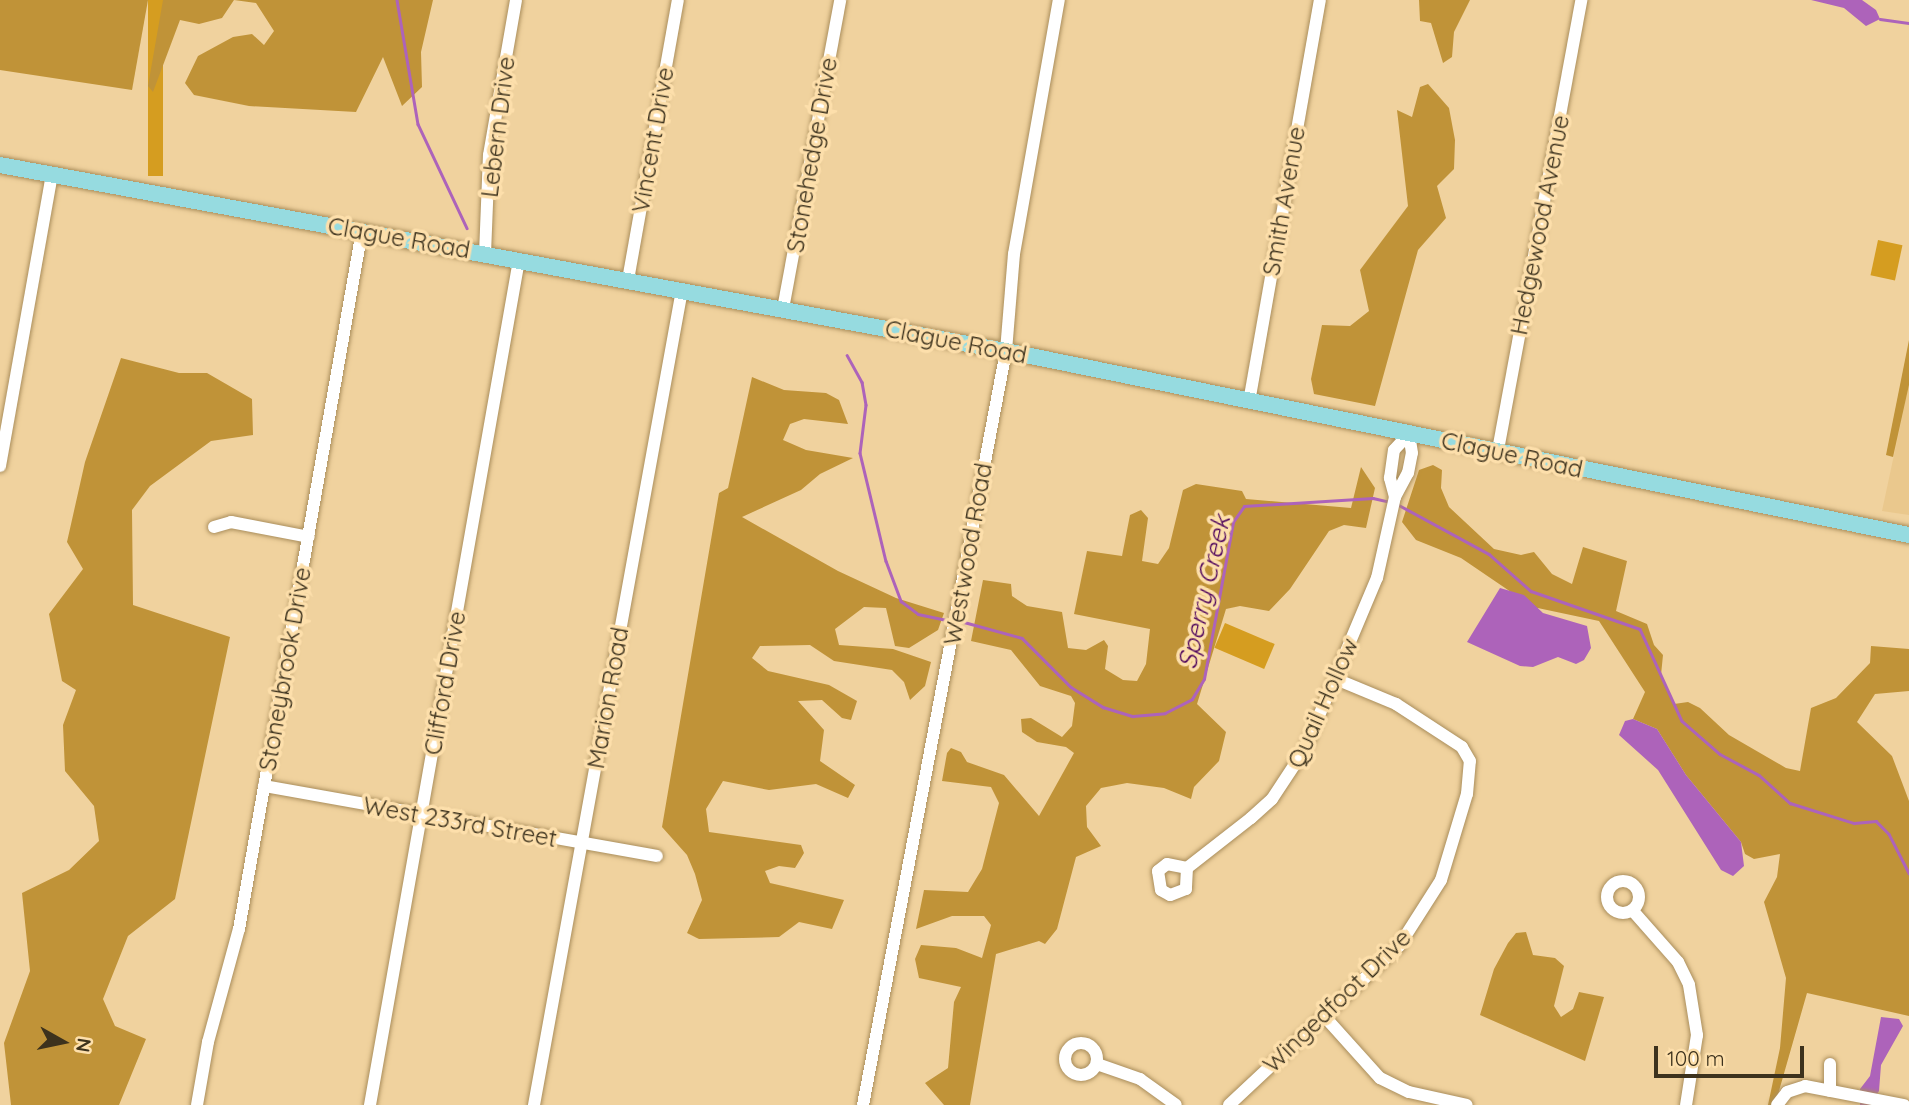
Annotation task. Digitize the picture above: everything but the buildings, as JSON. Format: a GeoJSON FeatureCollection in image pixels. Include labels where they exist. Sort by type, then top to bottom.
{"type":"FeatureCollection","features":[{"type":"Feature","properties":{"kind":"main road","name":"Clague Road"},"geometry":{"type":"LineString","coordinates":[[0,165],[1006,351],[1909,535]]}},
{"type":"Feature","properties":{"kind":"street","name":"Lebern Drive"},"geometry":{"type":"LineString","coordinates":[[485,254],[489,155],[516,0]]}},
{"type":"Feature","properties":{"kind":"street","name":"Vincent Drive"},"geometry":{"type":"LineString","coordinates":[[628,280],[678,0]]}},
{"type":"Feature","properties":{"kind":"street","name":"Stonehedge Drive"},"geometry":{"type":"LineString","coordinates":[[783,309],[840,0]]}},
{"type":"Feature","properties":{"kind":"street","name":"Westwood Road"},"geometry":{"type":"LineString","coordinates":[[863,1105],[1006,351],[1014,254],[1059,0]]}},
{"type":"Feature","properties":{"kind":"street","name":"Smith Avenue"},"geometry":{"type":"LineString","coordinates":[[1249,402],[1320,0]]}},
{"type":"Feature","properties":{"kind":"street","name":"Hedgewood Avenue"},"geometry":{"type":"LineString","coordinates":[[1498,450],[1581,0]]}},
{"type":"Feature","properties":{"kind":"street"},"geometry":{"type":"LineString","coordinates":[[0,466],[52,175]]}},
{"type":"Feature","properties":{"kind":"street","name":"Stoneybrook Drive"},"geometry":{"type":"LineString","coordinates":[[197,1105],[208,1042],[239,929],[362,231]]}},
{"type":"Feature","properties":{"kind":"street","name":"Clifford Drive"},"geometry":{"type":"LineString","coordinates":[[370,1105],[519,260]]}},
{"type":"Feature","properties":{"kind":"street","name":"Marion Road"},"geometry":{"type":"LineString","coordinates":[[534,1105],[682,290]]}},
{"type":"Feature","properties":{"kind":"street","name":"Quail Hollow"},"geometry":{"type":"LineString","coordinates":[[1187,868],[1251,818],[1289,777],[1336,679],[1377,578],[1394,503],[1408,473],[1412,453],[1409,434]]}},
{"type":"Feature","properties":{"kind":"street"},"geometry":{"type":"LineString","coordinates":[[214,527],[231,522],[309,537]]}},
{"type":"Feature","properties":{"kind":"street","name":"Wingedfoot Drive"},"geometry":{"type":"LineString","coordinates":[[1228,1105],[1399,946],[1424,913],[1441,880],[1471,776],[1462,747],[1447,735],[1396,704],[1336,679]]}},
{"type":"Feature","properties":{"kind":"street","name":"West 233rd Street"},"geometry":{"type":"LineString","coordinates":[[264,786],[657,856]]}},
{"type":"Feature","properties":{"kind":"street"},"geometry":{"type":"LineString","coordinates":[[1633,911],[1678,962],[1689,985],[1697,1035],[1686,1105]]}},
{"type":"Feature","properties":{"kind":"street"},"geometry":{"type":"LineString","coordinates":[[1325,1017],[1380,1078],[1409,1092],[1466,1105]]}},
{"type":"Feature","properties":{"kind":"street"},"geometry":{"type":"LineString","coordinates":[[1830,1063],[1830,1091]]}},
{"type":"Feature","properties":{"kind":"street"},"geometry":{"type":"LineString","coordinates":[[1097,1064],[1140,1079],[1176,1105]]}},
{"type":"Feature","properties":{"kind":"street"},"geometry":{"type":"LineString","coordinates":[[1777,1105],[1796,1088],[1830,1091],[1866,1100],[1904,1105]]}},
{"type":"Feature","properties":{"kind":"shaded area"},"geometry":{"type":"Polygon","coordinates":[[[0,0],[148,0],[132,90],[0,70],[0,0]]]}},
{"type":"Feature","properties":{"kind":"shaded area"},"geometry":{"type":"Polygon","coordinates":[[[148,0],[163,0],[163,176],[148,176],[148,0]]]}},
{"type":"Feature","properties":{"kind":"shaded area"},"geometry":{"type":"Polygon","coordinates":[[[163,0],[234,0],[222,18],[199,24],[180,20],[153,92],[148,86],[163,0]]]}},
{"type":"Feature","properties":{"kind":"shaded area"},"geometry":{"type":"Polygon","coordinates":[[[234,0],[433,0],[421,52],[422,87],[402,106],[383,57],[356,112],[249,106],[194,95],[185,83],[198,56],[233,37],[252,34],[264,45],[274,31],[256,3],[234,0]]]}},
{"type":"Feature","properties":{"kind":"shaded area"},"geometry":{"type":"Polygon","coordinates":[[[1419,0],[1470,0],[1454,32],[1452,57],[1443,63],[1431,23],[1420,21],[1419,0]]]}},
{"type":"Feature","properties":{"kind":"shaded area"},"geometry":{"type":"Polygon","coordinates":[[[1811,0],[1862,0],[1876,10],[1880,19],[1866,26],[1844,8],[1811,0]]]}},
{"type":"Feature","properties":{"kind":"shaded area"},"geometry":{"type":"Polygon","coordinates":[[[1428,84],[1449,108],[1455,140],[1454,169],[1437,186],[1446,218],[1418,250],[1375,406],[1314,394],[1311,379],[1322,325],[1350,326],[1369,311],[1360,270],[1408,206],[1397,110],[1412,117],[1420,87],[1428,84]]]}},
{"type":"Feature","properties":{"kind":"shaded area"},"geometry":{"type":"Polygon","coordinates":[[[1878,240],[1902,245],[1895,280],[1871,275],[1878,240]]]}},
{"type":"Feature","properties":{"kind":"shaded area"},"geometry":{"type":"Polygon","coordinates":[[[1909,340],[1909,385],[1893,457],[1886,455],[1909,340]]]}},
{"type":"Feature","properties":{"kind":"shaded area"},"geometry":{"type":"Polygon","coordinates":[[[121,358],[179,373],[207,373],[252,399],[253,435],[211,441],[150,486],[132,510],[133,605],[230,637],[175,899],[128,936],[103,999],[115,1026],[146,1039],[119,1105],[11,1105],[4,1043],[30,971],[22,893],[69,870],[99,841],[94,806],[65,771],[63,725],[76,690],[62,681],[49,614],[83,569],[67,542],[85,462],[121,358]]]}},
{"type":"Feature","properties":{"kind":"shaded area"},"geometry":{"type":"Polygon","coordinates":[[[752,377],[784,390],[826,393],[839,400],[848,424],[804,419],[790,424],[783,440],[806,450],[853,458],[820,474],[801,490],[742,517],[838,571],[896,598],[944,613],[938,630],[909,648],[895,646],[886,608],[864,607],[835,629],[839,645],[893,649],[931,662],[925,686],[910,700],[904,682],[892,670],[834,661],[810,645],[760,646],[752,658],[768,671],[829,685],[857,701],[851,720],[842,718],[822,700],[798,701],[824,730],[820,761],[855,785],[848,798],[816,784],[769,790],[723,781],[706,809],[709,832],[801,845],[804,853],[795,868],[779,866],[765,871],[770,883],[844,900],[832,929],[799,922],[779,937],[699,939],[687,933],[702,900],[695,874],[687,855],[662,827],[719,493],[728,488],[752,377]]]}},
{"type":"Feature","properties":{"kind":"shaded area"},"geometry":{"type":"Polygon","coordinates":[[[1909,385],[1909,515],[1882,511],[1909,385]]]}},
{"type":"Feature","properties":{"kind":"shaded area"},"geometry":{"type":"Polygon","coordinates":[[[1433,465],[1442,470],[1441,488],[1449,507],[1494,549],[1521,555],[1534,552],[1552,574],[1572,584],[1583,547],[1627,561],[1616,611],[1647,624],[1654,645],[1663,655],[1661,675],[1674,704],[1688,702],[1700,708],[1729,735],[1786,768],[1800,771],[1811,708],[1836,698],[1870,663],[1871,646],[1909,649],[1909,691],[1875,694],[1857,722],[1892,756],[1909,801],[1909,1016],[1807,993],[1775,1105],[1768,1105],[1780,1048],[1786,978],[1764,902],[1777,877],[1780,854],[1754,859],[1745,854],[1741,842],[1686,775],[1657,729],[1633,719],[1645,692],[1599,621],[1533,607],[1461,558],[1416,540],[1402,522],[1419,470],[1433,465]]]}},
{"type":"Feature","properties":{"kind":"shaded area"},"geometry":{"type":"Polygon","coordinates":[[[1361,467],[1375,488],[1366,528],[1344,525],[1329,531],[1290,589],[1269,611],[1240,606],[1226,609],[1197,704],[1226,732],[1219,761],[1194,787],[1191,799],[1164,788],[1127,783],[1101,788],[1086,806],[1087,827],[1101,846],[1076,857],[1057,929],[1045,944],[1039,941],[996,954],[970,1105],[944,1105],[925,1083],[948,1068],[954,1002],[961,987],[919,978],[915,959],[921,945],[956,948],[982,958],[991,925],[984,916],[952,916],[916,929],[924,890],[968,892],[982,869],[999,803],[991,787],[942,781],[947,753],[951,748],[961,752],[967,762],[1004,775],[1039,816],[1074,753],[1066,747],[1037,742],[1022,732],[1021,719],[1031,718],[1062,737],[1072,726],[1075,703],[1071,696],[1040,686],[1011,650],[971,641],[983,580],[1011,584],[1012,596],[1027,606],[1062,612],[1068,648],[1086,650],[1104,640],[1108,646],[1105,669],[1123,680],[1137,681],[1146,664],[1150,629],[1074,614],[1087,551],[1122,556],[1130,515],[1141,510],[1148,518],[1142,561],[1158,564],[1169,548],[1183,490],[1196,484],[1242,491],[1246,499],[1351,508],[1361,467]]]}},
{"type":"Feature","properties":{"kind":"shaded area"},"geometry":{"type":"Polygon","coordinates":[[[1500,588],[1524,595],[1543,613],[1587,626],[1591,648],[1584,660],[1576,664],[1558,657],[1533,667],[1520,666],[1467,642],[1500,588]]]}},
{"type":"Feature","properties":{"kind":"shaded area"},"geometry":{"type":"Polygon","coordinates":[[[1225,623],[1275,644],[1264,669],[1214,648],[1225,623]]]}},
{"type":"Feature","properties":{"kind":"shaded area"},"geometry":{"type":"Polygon","coordinates":[[[1633,719],[1657,729],[1686,775],[1741,842],[1744,866],[1733,876],[1721,870],[1658,770],[1619,735],[1625,721],[1633,719]]]}},
{"type":"Feature","properties":{"kind":"shaded area"},"geometry":{"type":"Polygon","coordinates":[[[1526,932],[1533,955],[1555,958],[1564,966],[1554,1006],[1561,1017],[1573,1009],[1579,992],[1604,997],[1585,1061],[1480,1015],[1494,969],[1508,943],[1516,933],[1526,932]]]}},
{"type":"Feature","properties":{"kind":"shaded area"},"geometry":{"type":"Polygon","coordinates":[[[1881,1017],[1899,1019],[1903,1026],[1881,1065],[1879,1091],[1870,1105],[1860,1105],[1860,1089],[1870,1076],[1881,1017]]]}},
{"type":"Feature","properties":{"kind":"waterway","name":"Sperry Creek"},"geometry":{"type":"LineString","coordinates":[[397,0],[418,124],[467,228]]}},
{"type":"Feature","properties":{"kind":"waterway"},"geometry":{"type":"LineString","coordinates":[[1880,19],[1909,23]]}},
{"type":"Feature","properties":{"kind":"waterway","name":"Sperry Creek"},"geometry":{"type":"LineString","coordinates":[[847,355],[862,382],[866,405],[860,453],[886,561],[901,601],[918,614],[947,620]]}},
{"type":"Feature","properties":{"kind":"waterway","name":"Sperry Creek"},"geometry":{"type":"LineString","coordinates":[[964,622],[1022,638],[1071,687],[1103,707],[1133,716],[1165,713],[1192,699],[1204,679],[1233,522],[1244,506],[1373,498],[1391,502]]}},
{"type":"Feature","properties":{"kind":"waterway","name":"Sperry Creek"},"geometry":{"type":"LineString","coordinates":[[1397,504],[1489,554],[1531,591],[1640,629],[1682,721],[1720,754],[1759,775],[1790,803],[1854,823],[1876,821],[1889,834],[1909,873]]}}]}
